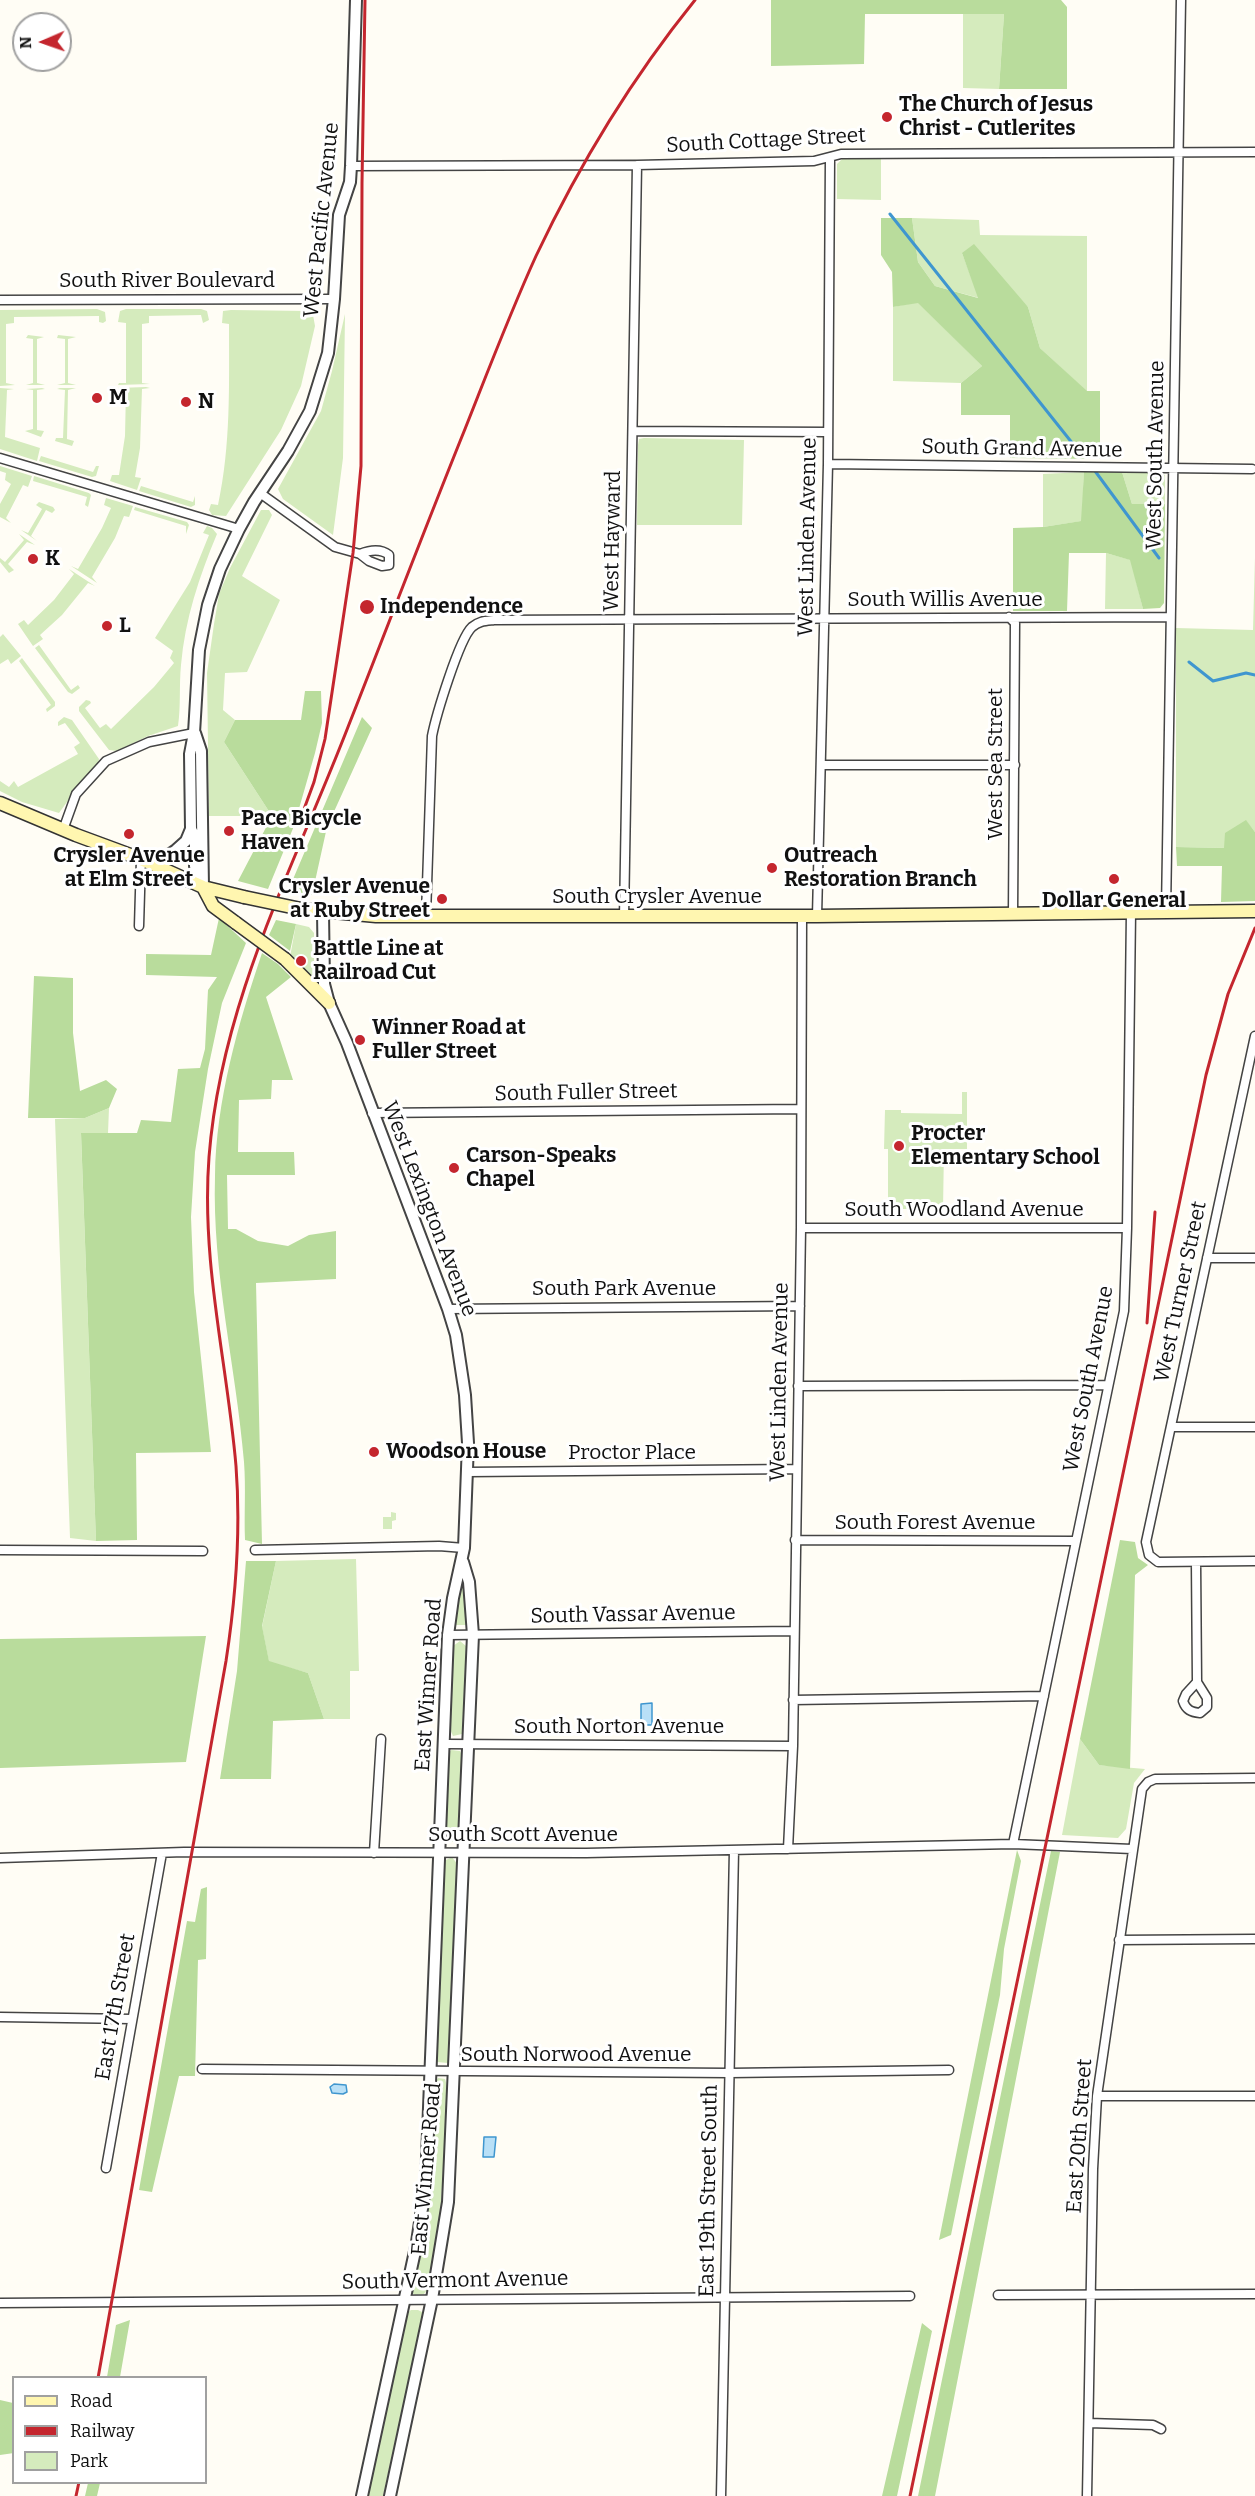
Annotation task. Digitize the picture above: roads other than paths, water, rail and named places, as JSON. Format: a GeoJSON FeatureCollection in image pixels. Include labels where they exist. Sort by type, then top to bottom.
{"type":"FeatureCollection","features":[{"type":"Feature","properties":{"kind":"main road"},"geometry":{"type":"LineString","coordinates":[[0,803],[145,861]]}},
{"type":"Feature","properties":{"kind":"main road","name":"South Crysler Avenue"},"geometry":{"type":"LineString","coordinates":[[145,861],[203,887],[244,897],[300,909],[376,916],[817,916],[1255,911]]}},
{"type":"Feature","properties":{"kind":"main road"},"geometry":{"type":"LineString","coordinates":[[203,887],[213,906],[285,959],[329,1003]]}},
{"type":"Feature","properties":{"kind":"street","name":"West Pacific Avenue"},"geometry":{"type":"LineString","coordinates":[[194,733],[197,667],[204,622],[220,569],[239,529],[310,411],[328,353],[334,299],[338,223],[350,182],[356,0]]}},
{"type":"Feature","properties":{"kind":"street","name":"West South Avenue"},"geometry":{"type":"LineString","coordinates":[[1166,911],[1181,0]]}},
{"type":"Feature","properties":{"kind":"street","name":"South Cottage Street"},"geometry":{"type":"LineString","coordinates":[[351,166],[637,165],[830,159],[841,154],[1255,152]]}},
{"type":"Feature","properties":{"kind":"street","name":"West Linden Avenue"},"geometry":{"type":"LineString","coordinates":[[817,916],[828,464],[830,159]]}},
{"type":"Feature","properties":{"kind":"street","name":"West Hayward"},"geometry":{"type":"LineString","coordinates":[[624,916],[637,165]]}},
{"type":"Feature","properties":{"kind":"street","name":"South River Boulevard"},"geometry":{"type":"LineString","coordinates":[[0,300],[334,299]]}},
{"type":"Feature","properties":{"kind":"street"},"geometry":{"type":"LineString","coordinates":[[633,431],[828,432]]}},
{"type":"Feature","properties":{"kind":"street"},"geometry":{"type":"LineString","coordinates":[[0,458],[239,529]]}},
{"type":"Feature","properties":{"kind":"street","name":"South Grand Avenue"},"geometry":{"type":"LineString","coordinates":[[828,464],[1252,469]]}},
{"type":"Feature","properties":{"kind":"street"},"geometry":{"type":"LineString","coordinates":[[260,493],[335,547],[360,554]]}},
{"type":"Feature","properties":{"kind":"street","name":"West Sea Street"},"geometry":{"type":"LineString","coordinates":[[1009,617],[1015,623],[1013,913]]}},
{"type":"Feature","properties":{"kind":"street","name":"South Willis Avenue"},"geometry":{"type":"LineString","coordinates":[[426,915],[432,736],[438,711],[456,662],[470,629],[479,622],[494,620],[1170,617]]}},
{"type":"Feature","properties":{"kind":"street"},"geometry":{"type":"LineString","coordinates":[[139,926],[145,861],[166,857],[186,841],[191,829],[190,754],[194,733]]}},
{"type":"Feature","properties":{"kind":"street"},"geometry":{"type":"LineString","coordinates":[[63,830],[76,794],[106,760],[149,742],[194,733]]}},
{"type":"Feature","properties":{"kind":"street"},"geometry":{"type":"LineString","coordinates":[[194,733],[201,751],[203,887]]}},
{"type":"Feature","properties":{"kind":"street"},"geometry":{"type":"LineString","coordinates":[[822,765],[1015,765]]}},
{"type":"Feature","properties":{"kind":"street"},"geometry":{"type":"LineString","coordinates":[[191,829],[195,837],[195,866],[203,887]]}},
{"type":"Feature","properties":{"kind":"street","name":"West Lexington Avenue"},"geometry":{"type":"LineString","coordinates":[[323,912],[322,967],[329,1003],[347,1043],[456,1335],[465,1395],[468,1472],[463,1562]]}},
{"type":"Feature","properties":{"kind":"street","name":"West South Avenue"},"geometry":{"type":"LineString","coordinates":[[1013,1845],[1124,1311],[1131,912]]}},
{"type":"Feature","properties":{"kind":"street","name":"West Linden Avenue"},"geometry":{"type":"LineString","coordinates":[[788,1849],[793,1746],[800,1306],[801,916]]}},
{"type":"Feature","properties":{"kind":"street","name":"West Turner Street"},"geometry":{"type":"LineString","coordinates":[[1196,1562],[1158,1563],[1149,1555],[1146,1542],[1255,1036]]}},
{"type":"Feature","properties":{"kind":"street","name":"South Fuller Street"},"geometry":{"type":"LineString","coordinates":[[372,1113],[800,1109]]}},
{"type":"Feature","properties":{"kind":"street","name":"South Woodland Avenue"},"geometry":{"type":"LineString","coordinates":[[801,1228],[1127,1228]]}},
{"type":"Feature","properties":{"kind":"street"},"geometry":{"type":"LineString","coordinates":[[1207,1258],[1255,1257]]}},
{"type":"Feature","properties":{"kind":"street","name":"South Park Avenue"},"geometry":{"type":"LineString","coordinates":[[448,1309],[800,1306]]}},
{"type":"Feature","properties":{"kind":"street"},"geometry":{"type":"LineString","coordinates":[[798,1386],[1108,1385]]}},
{"type":"Feature","properties":{"kind":"street"},"geometry":{"type":"LineString","coordinates":[[1171,1427],[1255,1427]]}},
{"type":"Feature","properties":{"kind":"street","name":"Proctor Place"},"geometry":{"type":"LineString","coordinates":[[468,1472],[796,1469]]}},
{"type":"Feature","properties":{"kind":"street","name":"South Forest Avenue"},"geometry":{"type":"LineString","coordinates":[[795,1540],[1075,1541]]}},
{"type":"Feature","properties":{"kind":"street"},"geometry":{"type":"LineString","coordinates":[[255,1550],[439,1546],[464,1548]]}},
{"type":"Feature","properties":{"kind":"street"},"geometry":{"type":"LineString","coordinates":[[0,1550],[203,1551]]}},
{"type":"Feature","properties":{"kind":"street"},"geometry":{"type":"LineString","coordinates":[[1197,1682],[1196,1562],[1255,1561]]}},
{"type":"Feature","properties":{"kind":"street","name":"East Winner Road"},"geometry":{"type":"LineString","coordinates":[[362,2496],[423,2209],[448,1635],[453,1598],[463,1562]]}},
{"type":"Feature","properties":{"kind":"street","name":"East Winner Road"},"geometry":{"type":"LineString","coordinates":[[390,2496],[432,2299],[448,2202],[472,1635],[469,1582],[463,1562]]}},
{"type":"Feature","properties":{"kind":"street","name":"South Vassar Avenue"},"geometry":{"type":"LineString","coordinates":[[448,1635],[794,1631]]}},
{"type":"Feature","properties":{"kind":"street"},"geometry":{"type":"LineString","coordinates":[[793,1700],[1044,1696]]}},
{"type":"Feature","properties":{"kind":"street"},"geometry":{"type":"LineString","coordinates":[[374,1853],[381,1739]]}},
{"type":"Feature","properties":{"kind":"street","name":"South Norton Avenue"},"geometry":{"type":"LineString","coordinates":[[445,1744],[793,1746]]}},
{"type":"Feature","properties":{"kind":"street","name":"East 20th Street"},"geometry":{"type":"LineString","coordinates":[[1087,2496],[1093,2169],[1097,2096],[1142,1789],[1148,1782],[1155,1779],[1255,1778]]}},
{"type":"Feature","properties":{"kind":"street","name":"South Scott Avenue"},"geometry":{"type":"LineString","coordinates":[[0,1858],[162,1853],[464,1853],[1013,1845],[1132,1849]]}},
{"type":"Feature","properties":{"kind":"street","name":"East 19th Street South"},"geometry":{"type":"LineString","coordinates":[[721,2496],[734,1850]]}},
{"type":"Feature","properties":{"kind":"street","name":"East 17th Street"},"geometry":{"type":"LineString","coordinates":[[106,2168],[162,1853]]}},
{"type":"Feature","properties":{"kind":"street"},"geometry":{"type":"LineString","coordinates":[[1119,1940],[1255,1939]]}},
{"type":"Feature","properties":{"kind":"street"},"geometry":{"type":"LineString","coordinates":[[0,2017],[132,2019]]}},
{"type":"Feature","properties":{"kind":"street","name":"South Norwood Avenue"},"geometry":{"type":"LineString","coordinates":[[202,2069],[430,2069],[455,2073],[949,2070]]}},
{"type":"Feature","properties":{"kind":"street"},"geometry":{"type":"LineString","coordinates":[[1097,2096],[1255,2096]]}},
{"type":"Feature","properties":{"kind":"street"},"geometry":{"type":"LineString","coordinates":[[998,2295],[1255,2294]]}},
{"type":"Feature","properties":{"kind":"street","name":"South Vermont Avenue"},"geometry":{"type":"LineString","coordinates":[[0,2302],[910,2296]]}},
{"type":"Feature","properties":{"kind":"street"},"geometry":{"type":"LineString","coordinates":[[1089,2423],[1153,2425],[1161,2429]]}},
{"type":"Feature","properties":{"kind":"water"},"geometry":{"type":"Polygon","coordinates":[[[652,1703],[652,1725],[641,1725],[641,1704],[652,1703]]]}},
{"type":"Feature","properties":{"kind":"water"},"geometry":{"type":"Polygon","coordinates":[[[334,2084],[346,2085],[347,2092],[332,2093],[330,2087],[334,2084]]]}},
{"type":"Feature","properties":{"kind":"water"},"geometry":{"type":"Polygon","coordinates":[[[484,2137],[496,2137],[494,2157],[483,2157],[484,2137]]]}},
{"type":"Feature","properties":{"kind":"waterway"},"geometry":{"type":"LineString","coordinates":[[890,214],[1073,444]]}},
{"type":"Feature","properties":{"kind":"waterway"},"geometry":{"type":"LineString","coordinates":[[1095,471],[1159,558]]}},
{"type":"Feature","properties":{"kind":"waterway"},"geometry":{"type":"LineString","coordinates":[[1189,662],[1213,681],[1246,673],[1255,675]]}},
{"type":"Feature","properties":{"kind":"railway"},"geometry":{"type":"LineString","coordinates":[[300,820],[314,782],[325,739],[353,553],[361,466],[365,0]]}},
{"type":"Feature","properties":{"kind":"railway"},"geometry":{"type":"LineString","coordinates":[[98,2376],[226,1661],[235,1588],[238,1540],[236,1466],[216,1312],[207,1196],[216,1100],[228,1044],[262,937],[327,780],[499,342],[536,256],[570,189],[608,123],[628,91],[695,0]]}},
{"type":"Feature","properties":{"kind":"railway"},"geometry":{"type":"LineString","coordinates":[[910,2496],[1206,1075],[1228,994],[1255,928]]}},
{"type":"Feature","properties":{"kind":"railway"},"geometry":{"type":"LineString","coordinates":[[1147,1323],[1155,1212]]}},
{"type":"Feature","properties":{"kind":"railway"},"geometry":{"type":"LineString","coordinates":[[76,2496],[79,2484]]}},
{"type":"Feature","properties":{"kind":"place","name":"The Church of Jesus Christ - Cutlerites"},"geometry":{"type":"Point","coordinates":[887,117]}},
{"type":"Feature","properties":{"kind":"place","name":"M"},"geometry":{"type":"Point","coordinates":[97,398]}},
{"type":"Feature","properties":{"kind":"place","name":"N"},"geometry":{"type":"Point","coordinates":[186,402]}},
{"type":"Feature","properties":{"kind":"place","name":"K"},"geometry":{"type":"Point","coordinates":[33,559]}},
{"type":"Feature","properties":{"kind":"place","name":"Independence"},"geometry":{"type":"Point","coordinates":[367,607]}},
{"type":"Feature","properties":{"kind":"place","name":"L"},"geometry":{"type":"Point","coordinates":[107,626]}},
{"type":"Feature","properties":{"kind":"place","name":"Pace Bicycle Haven"},"geometry":{"type":"Point","coordinates":[229,831]}},
{"type":"Feature","properties":{"kind":"place","name":"Crysler Avenue at Elm Street"},"geometry":{"type":"Point","coordinates":[129,834]}},
{"type":"Feature","properties":{"kind":"place","name":"Outreach Restoration Branch"},"geometry":{"type":"Point","coordinates":[772,868]}},
{"type":"Feature","properties":{"kind":"place","name":"Dollar General"},"geometry":{"type":"Point","coordinates":[1114,879]}},
{"type":"Feature","properties":{"kind":"place","name":"Crysler Avenue at Ruby Street"},"geometry":{"type":"Point","coordinates":[442,899]}},
{"type":"Feature","properties":{"kind":"place","name":"Battle Line at Railroad Cut"},"geometry":{"type":"Point","coordinates":[301,961]}},
{"type":"Feature","properties":{"kind":"place","name":"Winner Road at Fuller Street"},"geometry":{"type":"Point","coordinates":[360,1040]}},
{"type":"Feature","properties":{"kind":"place","name":"Procter Elementary School"},"geometry":{"type":"Point","coordinates":[899,1146]}},
{"type":"Feature","properties":{"kind":"place","name":"Carson-Speaks Chapel"},"geometry":{"type":"Point","coordinates":[454,1168]}},
{"type":"Feature","properties":{"kind":"place","name":"Woodson House"},"geometry":{"type":"Point","coordinates":[374,1452]}}]}
